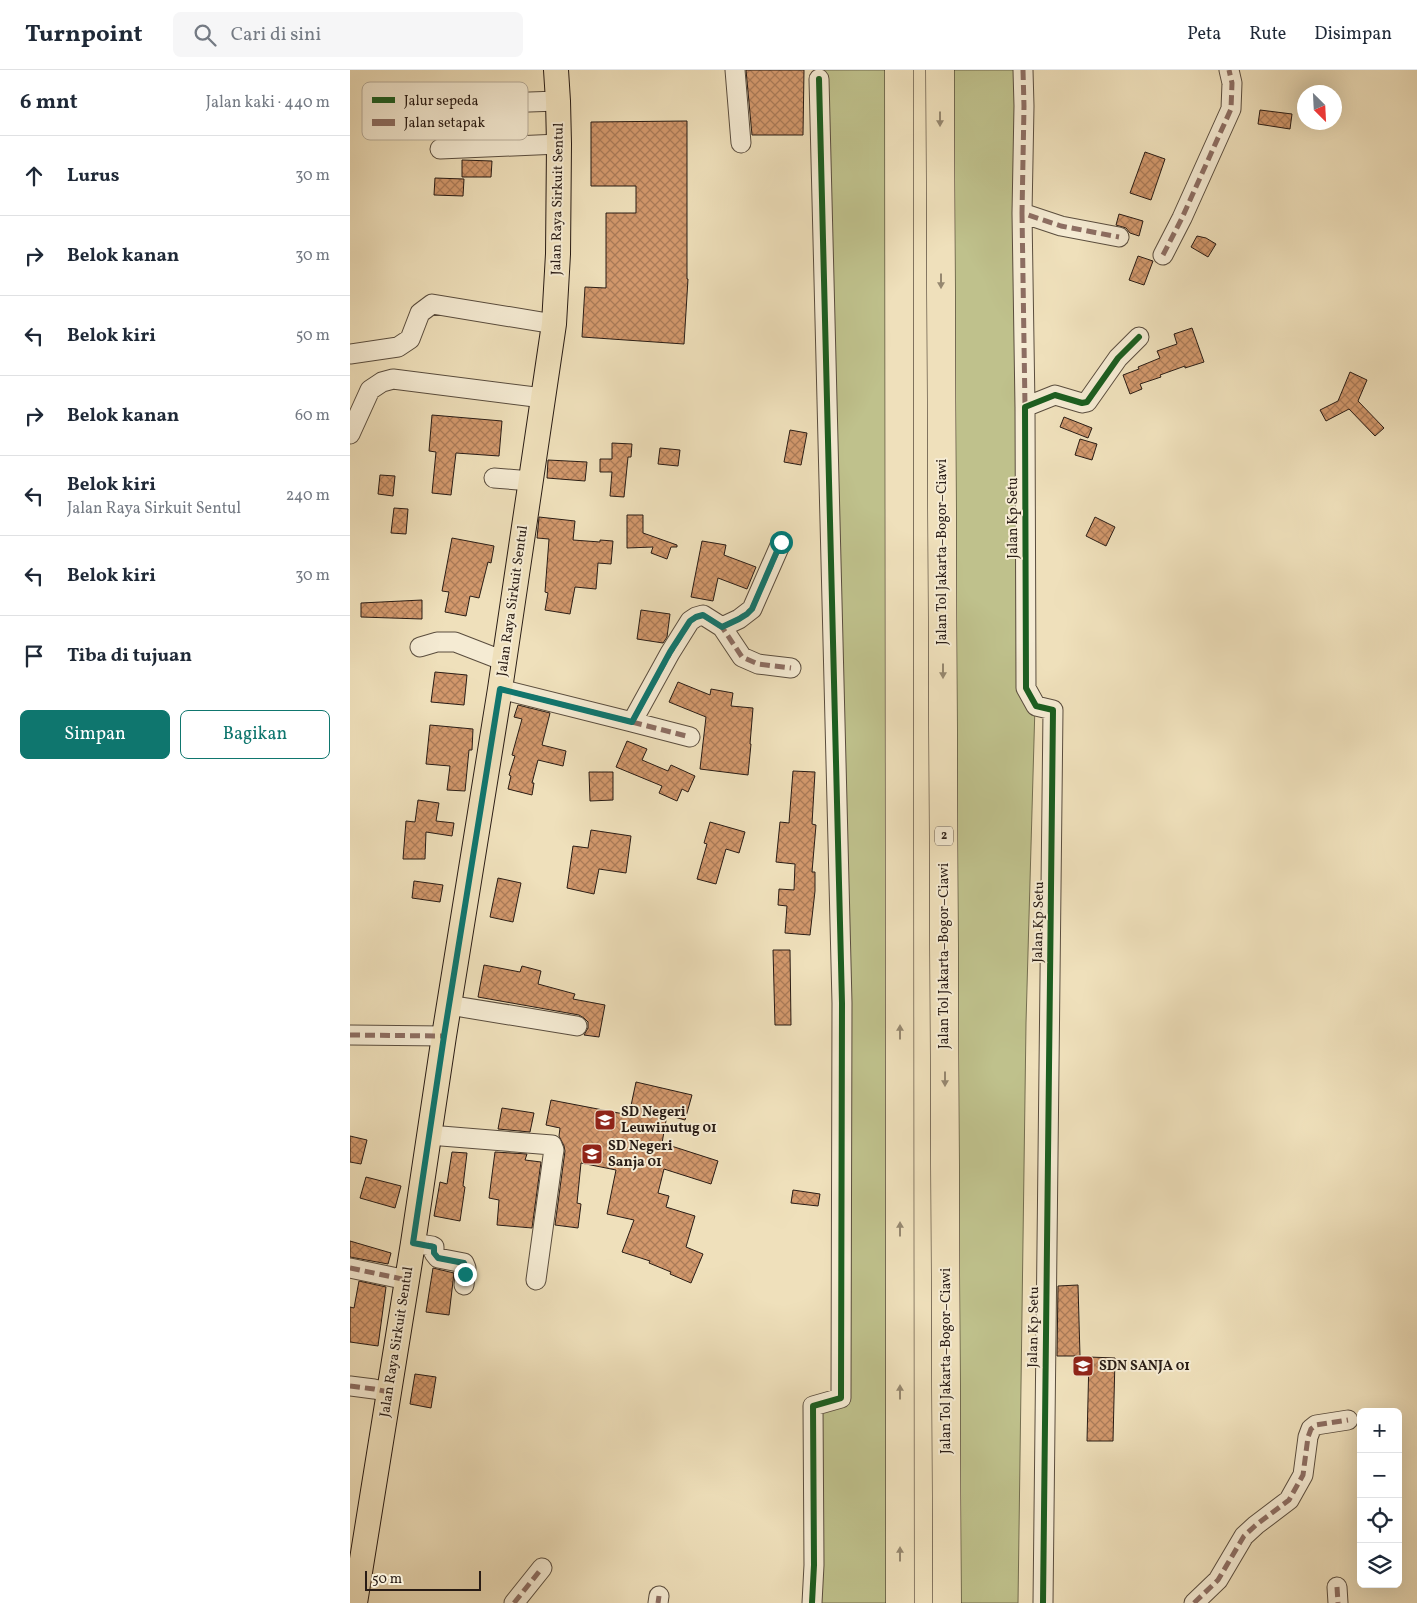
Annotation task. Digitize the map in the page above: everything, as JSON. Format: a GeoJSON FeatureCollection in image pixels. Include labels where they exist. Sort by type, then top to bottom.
{"type":"FeatureCollection","features":[{"type":"Feature","properties":{"kind":"highway"},"geometry":{"type":"LineString","coordinates":[[899,70],[900,1603]]}},
{"type":"Feature","properties":{"kind":"highway","name":"Jalan Tol Jakarta–Bogor–Ciawi"},"geometry":{"type":"LineString","coordinates":[[940,70],[947,1603]]}},
{"type":"Feature","properties":{"kind":"main road","name":"Jalan Raya Sirkuit Sentul"},"geometry":{"type":"LineString","coordinates":[[355,1603],[500,689],[554,324],[558,254],[559,144],[556,70]]}},
{"type":"Feature","properties":{"kind":"street"},"geometry":{"type":"LineString","coordinates":[[735,70],[741,143]]}},
{"type":"Feature","properties":{"kind":"street"},"geometry":{"type":"LineString","coordinates":[[1023,70],[1022,213],[1026,407],[1055,395],[1082,403],[1087,402],[1118,358],[1139,337]]}},
{"type":"Feature","properties":{"kind":"street"},"geometry":{"type":"LineString","coordinates":[[1163,255],[1231,109],[1232,83],[1229,70]]}},
{"type":"Feature","properties":{"kind":"street"},"geometry":{"type":"LineString","coordinates":[[812,1603],[814,1565],[813,1406],[841,1398],[842,1003],[819,79]]}},
{"type":"Feature","properties":{"kind":"street"},"geometry":{"type":"LineString","coordinates":[[528,102],[558,101]]}},
{"type":"Feature","properties":{"kind":"street"},"geometry":{"type":"LineString","coordinates":[[440,149],[559,144]]}},
{"type":"Feature","properties":{"kind":"street"},"geometry":{"type":"LineString","coordinates":[[1022,213],[1061,226],[1119,237]]}},
{"type":"Feature","properties":{"kind":"street"},"geometry":{"type":"LineString","coordinates":[[350,354],[398,348],[410,339],[420,313],[432,304],[554,324]]}},
{"type":"Feature","properties":{"kind":"street"},"geometry":{"type":"LineString","coordinates":[[350,434],[370,390],[382,382],[393,379],[543,398]]}},
{"type":"Feature","properties":{"kind":"street","name":"Jalan Kp Setu"},"geometry":{"type":"LineString","coordinates":[[1026,407],[1026,688],[1036,706],[1054,710],[1043,1603]]}},
{"type":"Feature","properties":{"kind":"street"},"geometry":{"type":"LineString","coordinates":[[494,478],[531,481]]}},
{"type":"Feature","properties":{"kind":"street"},"geometry":{"type":"LineString","coordinates":[[722,627],[739,619],[752,609],[781,542]]}},
{"type":"Feature","properties":{"kind":"street"},"geometry":{"type":"LineString","coordinates":[[632,722],[670,652],[690,621],[696,617],[703,615],[722,627],[742,657],[758,664],[791,668]]}},
{"type":"Feature","properties":{"kind":"street"},"geometry":{"type":"LineString","coordinates":[[420,647],[437,642],[455,642],[504,661]]}},
{"type":"Feature","properties":{"kind":"street"},"geometry":{"type":"LineString","coordinates":[[500,689],[690,737]]}},
{"type":"Feature","properties":{"kind":"street"},"geometry":{"type":"LineString","coordinates":[[449,1004],[577,1026]]}},
{"type":"Feature","properties":{"kind":"street"},"geometry":{"type":"LineString","coordinates":[[350,1035],[444,1036]]}},
{"type":"Feature","properties":{"kind":"street"},"geometry":{"type":"LineString","coordinates":[[429,1134],[548,1144],[552,1146],[554,1150],[536,1280]]}},
{"type":"Feature","properties":{"kind":"street"},"geometry":{"type":"LineString","coordinates":[[413,1243],[434,1247],[434,1253],[438,1258],[464,1263],[466,1268],[464,1285]]}},
{"type":"Feature","properties":{"kind":"street"},"geometry":{"type":"LineString","coordinates":[[350,1268],[407,1280]]}},
{"type":"Feature","properties":{"kind":"street"},"geometry":{"type":"LineString","coordinates":[[350,1386],[389,1392]]}},
{"type":"Feature","properties":{"kind":"street"},"geometry":{"type":"LineString","coordinates":[[1194,1603],[1218,1580],[1244,1536],[1289,1500],[1303,1476],[1311,1429],[1316,1426],[1348,1420]]}},
{"type":"Feature","properties":{"kind":"street"},"geometry":{"type":"LineString","coordinates":[[514,1603],[542,1568]]}},
{"type":"Feature","properties":{"kind":"green space"},"geometry":{"type":"Polygon","coordinates":[[[821,70],[898,70],[900,1603],[811,1603],[813,1406],[841,1398],[819,79],[821,70]]]}},
{"type":"Feature","properties":{"kind":"green space"},"geometry":{"type":"Polygon","coordinates":[[[940,70],[1023,70],[1035,705],[1026,1023],[1018,1603],[947,1603],[940,70]]]}},
{"type":"Feature","properties":{"kind":"building"},"geometry":{"type":"Polygon","coordinates":[[[746,70],[804,70],[803,135],[752,135],[746,70]]]}},
{"type":"Feature","properties":{"kind":"building"},"geometry":{"type":"Polygon","coordinates":[[[1260,110],[1292,114],[1290,129],[1258,124],[1260,110]]]}},
{"type":"Feature","properties":{"kind":"building"},"geometry":{"type":"Polygon","coordinates":[[[687,121],[688,279],[684,344],[582,337],[585,287],[606,288],[606,213],[636,213],[636,186],[591,186],[591,122],[687,121]]]}},
{"type":"Feature","properties":{"kind":"building"},"geometry":{"type":"Polygon","coordinates":[[[1145,152],[1165,159],[1151,200],[1130,193],[1145,152]]]}},
{"type":"Feature","properties":{"kind":"building"},"geometry":{"type":"Polygon","coordinates":[[[462,160],[492,161],[491,177],[462,177],[462,160]]]}},
{"type":"Feature","properties":{"kind":"building"},"geometry":{"type":"Polygon","coordinates":[[[435,178],[464,179],[463,196],[434,195],[435,178]]]}},
{"type":"Feature","properties":{"kind":"building"},"geometry":{"type":"Polygon","coordinates":[[[1119,214],[1143,221],[1139,236],[1130,233],[1126,228],[1116,225],[1119,214]]]}},
{"type":"Feature","properties":{"kind":"building"},"geometry":{"type":"Polygon","coordinates":[[[1197,236],[1206,238],[1216,244],[1208,257],[1191,247],[1197,236]]]}},
{"type":"Feature","properties":{"kind":"building"},"geometry":{"type":"Polygon","coordinates":[[[1138,256],[1153,261],[1144,285],[1129,280],[1138,256]]]}},
{"type":"Feature","properties":{"kind":"building"},"geometry":{"type":"Polygon","coordinates":[[[1192,328],[1204,362],[1185,368],[1185,366],[1160,375],[1161,377],[1140,384],[1142,389],[1130,394],[1123,375],[1160,358],[1157,351],[1177,344],[1174,334],[1192,328]]]}},
{"type":"Feature","properties":{"kind":"building"},"geometry":{"type":"Polygon","coordinates":[[[1350,372],[1367,380],[1358,401],[1384,428],[1375,436],[1349,409],[1326,421],[1320,410],[1338,401],[1350,372]]]}},
{"type":"Feature","properties":{"kind":"building"},"geometry":{"type":"Polygon","coordinates":[[[432,415],[502,421],[499,456],[456,453],[451,495],[432,493],[436,452],[429,451],[432,415]]]}},
{"type":"Feature","properties":{"kind":"building"},"geometry":{"type":"Polygon","coordinates":[[[1064,417],[1092,428],[1088,438],[1060,427],[1064,417]]]}},
{"type":"Feature","properties":{"kind":"building"},"geometry":{"type":"Polygon","coordinates":[[[790,430],[807,433],[801,465],[784,462],[790,430]]]}},
{"type":"Feature","properties":{"kind":"building"},"geometry":{"type":"Polygon","coordinates":[[[1080,439],[1097,444],[1092,460],[1075,455],[1080,439]]]}},
{"type":"Feature","properties":{"kind":"building"},"geometry":{"type":"Polygon","coordinates":[[[612,443],[632,444],[631,457],[628,457],[624,497],[610,496],[612,472],[600,472],[600,459],[612,459],[612,443]]]}},
{"type":"Feature","properties":{"kind":"building"},"geometry":{"type":"Polygon","coordinates":[[[660,448],[680,450],[678,466],[658,464],[660,448]]]}},
{"type":"Feature","properties":{"kind":"building"},"geometry":{"type":"Polygon","coordinates":[[[548,460],[587,462],[585,481],[547,478],[548,460]]]}},
{"type":"Feature","properties":{"kind":"building"},"geometry":{"type":"Polygon","coordinates":[[[380,475],[395,476],[393,496],[378,494],[380,475]]]}},
{"type":"Feature","properties":{"kind":"building"},"geometry":{"type":"Polygon","coordinates":[[[394,508],[408,509],[406,534],[391,533],[394,508]]]}},
{"type":"Feature","properties":{"kind":"building"},"geometry":{"type":"Polygon","coordinates":[[[627,515],[643,515],[643,533],[677,545],[677,547],[671,547],[667,559],[651,553],[653,547],[627,548],[627,515]]]}},
{"type":"Feature","properties":{"kind":"building"},"geometry":{"type":"Polygon","coordinates":[[[539,517],[575,521],[573,540],[613,541],[611,564],[598,563],[596,589],[575,587],[570,614],[545,610],[548,593],[545,592],[549,539],[537,538],[539,517]]]}},
{"type":"Feature","properties":{"kind":"building"},"geometry":{"type":"Polygon","coordinates":[[[1095,517],[1115,527],[1106,546],[1086,536],[1095,517]]]}},
{"type":"Feature","properties":{"kind":"building"},"geometry":{"type":"Polygon","coordinates":[[[452,538],[494,546],[491,563],[488,562],[479,598],[470,596],[466,616],[445,612],[449,592],[442,591],[452,538]]]}},
{"type":"Feature","properties":{"kind":"building"},"geometry":{"type":"Polygon","coordinates":[[[702,541],[726,545],[724,555],[756,567],[747,589],[718,578],[713,601],[691,597],[702,541]]]}},
{"type":"Feature","properties":{"kind":"building"},"geometry":{"type":"Polygon","coordinates":[[[422,600],[422,619],[361,617],[361,603],[422,600]]]}},
{"type":"Feature","properties":{"kind":"building"},"geometry":{"type":"Polygon","coordinates":[[[641,610],[670,614],[667,637],[663,643],[637,639],[641,610]]]}},
{"type":"Feature","properties":{"kind":"building"},"geometry":{"type":"Polygon","coordinates":[[[435,672],[467,675],[464,705],[431,702],[435,672]]]}},
{"type":"Feature","properties":{"kind":"building"},"geometry":{"type":"Polygon","coordinates":[[[678,682],[710,695],[711,689],[733,693],[731,706],[753,708],[748,775],[700,769],[706,717],[669,702],[678,682]]]}},
{"type":"Feature","properties":{"kind":"building"},"geometry":{"type":"Polygon","coordinates":[[[518,705],[550,713],[542,745],[566,751],[563,766],[538,760],[532,783],[534,783],[532,795],[508,789],[511,776],[509,775],[515,756],[512,755],[522,719],[514,717],[518,705]]]}},
{"type":"Feature","properties":{"kind":"building"},"geometry":{"type":"Polygon","coordinates":[[[430,725],[473,729],[472,750],[469,750],[465,791],[447,790],[450,766],[426,764],[430,725]]]}},
{"type":"Feature","properties":{"kind":"building"},"geometry":{"type":"Polygon","coordinates":[[[627,741],[647,749],[642,760],[668,771],[671,765],[695,776],[688,792],[682,789],[677,801],[659,793],[662,786],[616,767],[627,741]]]}},
{"type":"Feature","properties":{"kind":"building"},"geometry":{"type":"Polygon","coordinates":[[[793,771],[815,772],[812,824],[816,825],[812,872],[815,872],[815,891],[810,935],[785,933],[787,906],[778,905],[779,889],[794,890],[795,864],[776,862],[780,822],[789,823],[793,771]]]}},
{"type":"Feature","properties":{"kind":"building"},"geometry":{"type":"Polygon","coordinates":[[[589,772],[613,772],[613,800],[590,801],[589,772]]]}},
{"type":"Feature","properties":{"kind":"building"},"geometry":{"type":"Polygon","coordinates":[[[418,800],[439,803],[436,821],[454,823],[452,836],[426,832],[425,859],[403,859],[406,821],[415,822],[418,800]]]}},
{"type":"Feature","properties":{"kind":"building"},"geometry":{"type":"Polygon","coordinates":[[[710,822],[745,832],[739,853],[726,849],[716,884],[697,879],[707,844],[704,843],[710,822]]]}},
{"type":"Feature","properties":{"kind":"building"},"geometry":{"type":"Polygon","coordinates":[[[591,830],[631,836],[626,873],[599,869],[594,894],[567,888],[573,846],[588,848],[591,830]]]}},
{"type":"Feature","properties":{"kind":"building"},"geometry":{"type":"Polygon","coordinates":[[[498,878],[521,883],[513,922],[490,917],[498,878]]]}},
{"type":"Feature","properties":{"kind":"building"},"geometry":{"type":"Polygon","coordinates":[[[414,881],[443,885],[440,902],[412,898],[414,881]]]}},
{"type":"Feature","properties":{"kind":"building"},"geometry":{"type":"Polygon","coordinates":[[[773,950],[790,950],[791,1025],[775,1025],[773,950]]]}},
{"type":"Feature","properties":{"kind":"building"},"geometry":{"type":"Polygon","coordinates":[[[484,965],[520,972],[522,966],[541,971],[538,984],[575,994],[573,999],[605,1005],[599,1037],[584,1035],[588,1028],[588,1022],[579,1015],[478,997],[484,965]]]}},
{"type":"Feature","properties":{"kind":"building"},"geometry":{"type":"Polygon","coordinates":[[[636,1082],[692,1095],[685,1120],[667,1115],[662,1143],[718,1161],[711,1184],[664,1169],[658,1193],[669,1196],[666,1207],[695,1216],[686,1247],[703,1254],[691,1283],[649,1263],[650,1261],[622,1252],[634,1220],[607,1214],[616,1170],[581,1163],[577,1203],[581,1204],[578,1228],[555,1225],[565,1151],[559,1136],[560,1128],[546,1125],[551,1100],[629,1115],[636,1082]]]}},
{"type":"Feature","properties":{"kind":"building"},"geometry":{"type":"Polygon","coordinates":[[[502,1108],[534,1113],[530,1132],[498,1129],[502,1108]]]}},
{"type":"Feature","properties":{"kind":"building"},"geometry":{"type":"Polygon","coordinates":[[[350,1136],[367,1140],[361,1164],[350,1162],[350,1136]]]}},
{"type":"Feature","properties":{"kind":"building"},"geometry":{"type":"Polygon","coordinates":[[[452,1152],[467,1153],[460,1221],[434,1216],[440,1182],[447,1184],[452,1152]]]}},
{"type":"Feature","properties":{"kind":"building"},"geometry":{"type":"Polygon","coordinates":[[[495,1152],[527,1154],[525,1160],[541,1162],[532,1228],[497,1225],[499,1200],[489,1198],[495,1152]]]}},
{"type":"Feature","properties":{"kind":"building"},"geometry":{"type":"Polygon","coordinates":[[[366,1177],[401,1186],[395,1208],[360,1198],[366,1177]]]}},
{"type":"Feature","properties":{"kind":"building"},"geometry":{"type":"Polygon","coordinates":[[[793,1190],[820,1194],[818,1206],[791,1203],[793,1190]]]}},
{"type":"Feature","properties":{"kind":"building"},"geometry":{"type":"Polygon","coordinates":[[[350,1241],[391,1253],[388,1264],[350,1257],[350,1241]]]}},
{"type":"Feature","properties":{"kind":"building"},"geometry":{"type":"Polygon","coordinates":[[[433,1268],[454,1273],[449,1315],[426,1312],[433,1268]]]}},
{"type":"Feature","properties":{"kind":"building"},"geometry":{"type":"Polygon","coordinates":[[[359,1281],[386,1287],[378,1346],[350,1342],[350,1307],[354,1308],[359,1281]]]}},
{"type":"Feature","properties":{"kind":"building"},"geometry":{"type":"Polygon","coordinates":[[[1078,1285],[1080,1356],[1057,1356],[1058,1286],[1078,1285]]]}},
{"type":"Feature","properties":{"kind":"building"},"geometry":{"type":"Polygon","coordinates":[[[1089,1357],[1115,1358],[1113,1441],[1087,1441],[1089,1357]]]}},
{"type":"Feature","properties":{"kind":"building"},"geometry":{"type":"Polygon","coordinates":[[[415,1374],[436,1377],[431,1408],[410,1404],[415,1374]]]}},
{"type":"Feature","properties":{"kind":"marked path"},"geometry":{"type":"LineString","coordinates":[[1023,70],[1022,213],[1061,226],[1119,237]]}},
{"type":"Feature","properties":{"kind":"marked path"},"geometry":{"type":"LineString","coordinates":[[1163,255],[1182,218],[1231,109],[1232,83],[1229,70]]}},
{"type":"Feature","properties":{"kind":"marked path"},"geometry":{"type":"LineString","coordinates":[[1022,213],[1025,407]]}},
{"type":"Feature","properties":{"kind":"marked path"},"geometry":{"type":"LineString","coordinates":[[722,627],[739,619],[752,609],[781,543]]}},
{"type":"Feature","properties":{"kind":"marked path"},"geometry":{"type":"LineString","coordinates":[[500,689],[632,722],[690,621],[703,615],[722,627],[742,657],[758,664],[791,668]]}},
{"type":"Feature","properties":{"kind":"marked path"},"geometry":{"type":"LineString","coordinates":[[632,722],[690,737]]}},
{"type":"Feature","properties":{"kind":"marked path"},"geometry":{"type":"LineString","coordinates":[[350,1035],[444,1036]]}},
{"type":"Feature","properties":{"kind":"marked path"},"geometry":{"type":"LineString","coordinates":[[413,1243],[434,1247],[434,1253],[438,1258],[464,1263],[466,1268],[464,1285]]}},
{"type":"Feature","properties":{"kind":"marked path"},"geometry":{"type":"LineString","coordinates":[[350,1268],[407,1280]]}},
{"type":"Feature","properties":{"kind":"marked path"},"geometry":{"type":"LineString","coordinates":[[350,1386],[389,1392]]}},
{"type":"Feature","properties":{"kind":"marked path"},"geometry":{"type":"LineString","coordinates":[[1194,1603],[1218,1580],[1244,1536],[1289,1500],[1303,1475],[1308,1437],[1311,1429],[1316,1425],[1348,1420]]}},
{"type":"Feature","properties":{"kind":"marked path"},"geometry":{"type":"LineString","coordinates":[[514,1603],[542,1568]]}},
{"type":"Feature","properties":{"kind":"marked path"},"geometry":{"type":"LineString","coordinates":[[1337,1587],[1338,1603]]}},
{"type":"Feature","properties":{"kind":"marked path"},"geometry":{"type":"LineString","coordinates":[[658,1603],[659,1596]]}},
{"type":"Feature","properties":{"kind":"cycle path"},"geometry":{"type":"LineString","coordinates":[[812,1603],[814,1565],[813,1406],[841,1398],[842,1003],[819,79]]}},
{"type":"Feature","properties":{"kind":"cycle path"},"geometry":{"type":"LineString","coordinates":[[1043,1603],[1053,710],[1036,706],[1026,688],[1025,407],[1055,395],[1082,403],[1087,402],[1118,358],[1139,337]]}},
{"type":"Feature","properties":{"kind":"place","name":"SD Negeri Leuwinutug 01"},"geometry":{"type":"Point","coordinates":[605,1120]}},
{"type":"Feature","properties":{"kind":"place","name":"SD Negeri Sanja 01"},"geometry":{"type":"Point","coordinates":[592,1154]}},
{"type":"Feature","properties":{"kind":"place","name":"SDN SANJA 01"},"geometry":{"type":"Point","coordinates":[1083,1366]}},
{"type":"Feature","properties":{"kind":"route"},"geometry":{"type":"LineString","coordinates":[[465,1274],[466,1264],[438,1258],[434,1253],[434,1247],[413,1243],[500,689],[632,722],[670,652],[690,621],[703,615],[722,627],[739,619],[752,609],[781,542]]}}]}
